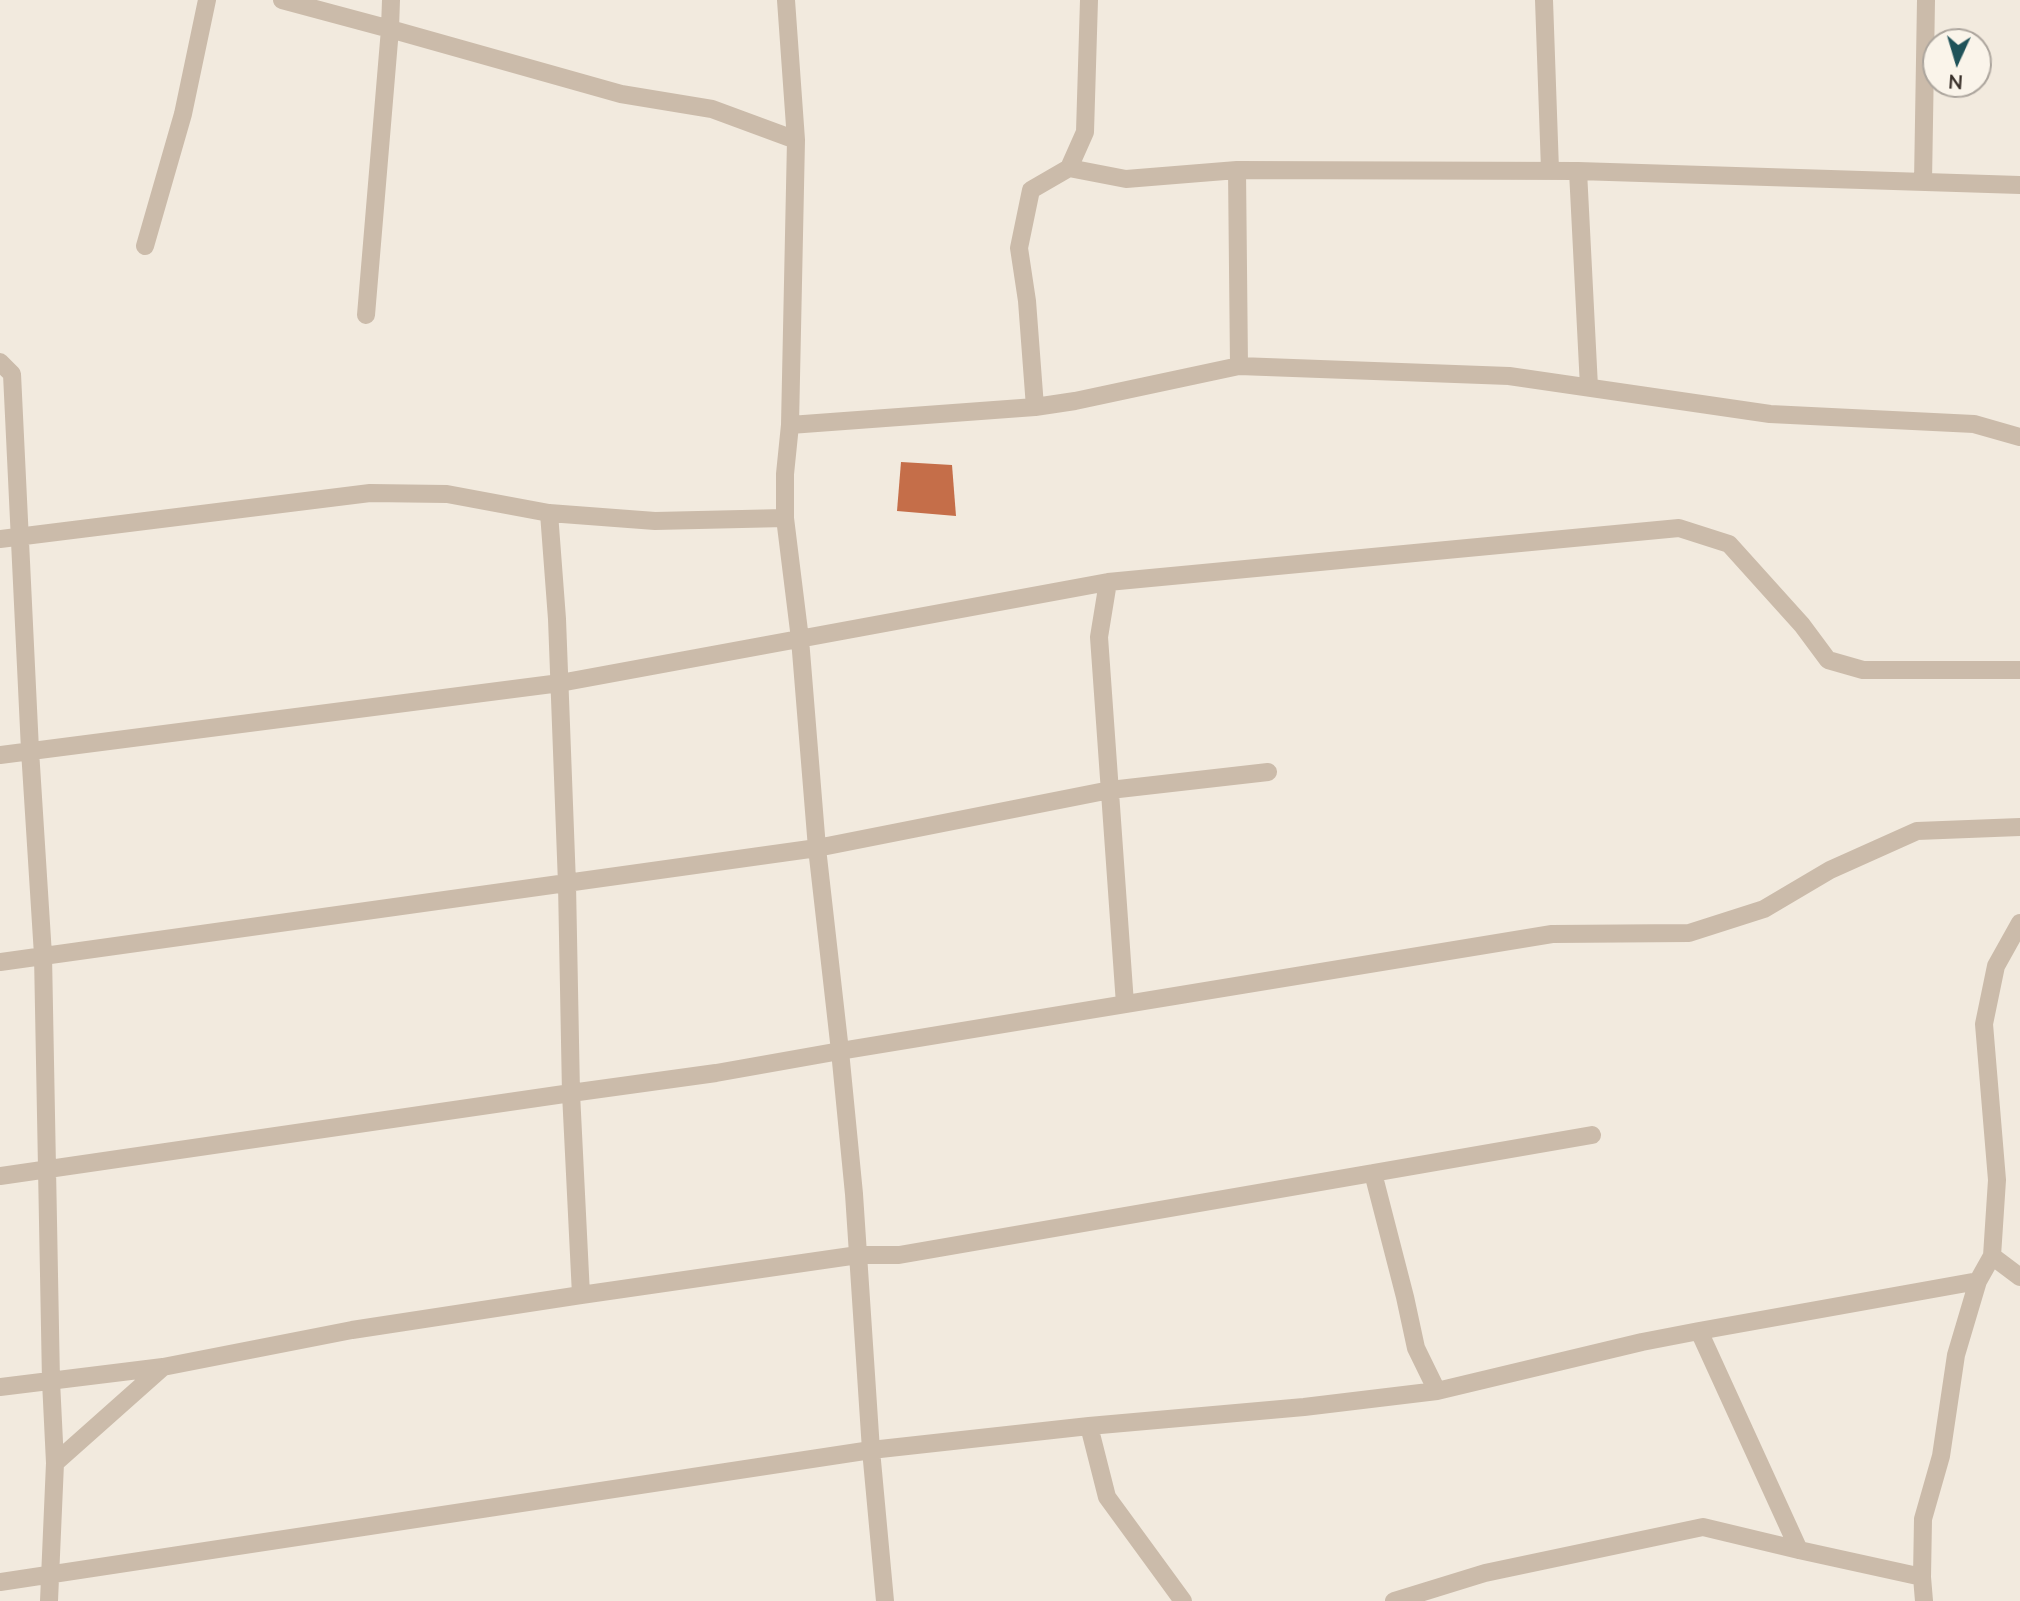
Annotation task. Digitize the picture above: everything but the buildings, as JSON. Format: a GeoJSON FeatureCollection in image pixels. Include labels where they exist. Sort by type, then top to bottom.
{"type":"FeatureCollection","features":[{"type":"Feature","properties":{"kind":"street"},"geometry":{"type":"LineString","coordinates":[[145,246],[183,114],[207,0]]}},
{"type":"Feature","properties":{"kind":"street"},"geometry":{"type":"LineString","coordinates":[[282,0],[621,94],[712,109],[796,140]]}},
{"type":"Feature","properties":{"kind":"street"},"geometry":{"type":"LineString","coordinates":[[366,315],[391,0]]}},
{"type":"Feature","properties":{"kind":"street"},"geometry":{"type":"LineString","coordinates":[[786,0],[796,140],[790,425],[785,474],[785,518],[800,639],[817,848],[840,1051],[858,1255],[871,1450],[886,1601]]}},
{"type":"Feature","properties":{"kind":"street"},"geometry":{"type":"LineString","coordinates":[[1035,407],[1027,301],[1019,248],[1031,190],[1069,167],[1085,132],[1089,0]]}},
{"type":"Feature","properties":{"kind":"street"},"geometry":{"type":"LineString","coordinates":[[1544,0],[1550,170]]}},
{"type":"Feature","properties":{"kind":"street"},"geometry":{"type":"LineString","coordinates":[[1923,182],[1926,0]]}},
{"type":"Feature","properties":{"kind":"street"},"geometry":{"type":"LineString","coordinates":[[1069,167],[1126,178],[1237,170],[1550,170],[2020,185]]}},
{"type":"Feature","properties":{"kind":"street"},"geometry":{"type":"LineString","coordinates":[[1237,170],[1239,366]]}},
{"type":"Feature","properties":{"kind":"street"},"geometry":{"type":"LineString","coordinates":[[1578,171],[1589,387]]}},
{"type":"Feature","properties":{"kind":"street"},"geometry":{"type":"LineString","coordinates":[[0,362],[12,374],[43,955],[55,1463],[49,1601]]}},
{"type":"Feature","properties":{"kind":"street"},"geometry":{"type":"LineString","coordinates":[[790,425],[1035,407],[1239,366],[1509,376],[1770,414],[1974,424],[2020,437]]}},
{"type":"Feature","properties":{"kind":"street"},"geometry":{"type":"LineString","coordinates":[[0,539],[370,494],[447,494],[550,513],[655,521],[785,518]]}},
{"type":"Feature","properties":{"kind":"street"},"geometry":{"type":"LineString","coordinates":[[550,513],[560,683],[571,1093],[581,1295]]}},
{"type":"Feature","properties":{"kind":"street"},"geometry":{"type":"LineString","coordinates":[[0,755],[560,683],[1108,582],[1679,528],[1729,544],[1802,625],[1828,660],[1863,670],[2020,670]]}},
{"type":"Feature","properties":{"kind":"street"},"geometry":{"type":"LineString","coordinates":[[1108,582],[1099,636],[1125,1004]]}},
{"type":"Feature","properties":{"kind":"street"},"geometry":{"type":"LineString","coordinates":[[0,962],[817,848],[1110,790],[1268,772]]}},
{"type":"Feature","properties":{"kind":"street"},"geometry":{"type":"LineString","coordinates":[[0,1176],[716,1073],[1552,934],[1689,933],[1764,909],[1830,870],[1917,831],[2020,827]]}},
{"type":"Feature","properties":{"kind":"street"},"geometry":{"type":"LineString","coordinates":[[1924,1601],[1923,1519],[1941,1456],[1956,1355],[1978,1281],[1992,1256],[1997,1180],[1984,1024],[1996,965],[2020,923]]}},
{"type":"Feature","properties":{"kind":"street"},"geometry":{"type":"LineString","coordinates":[[0,1387],[163,1367],[352,1330],[581,1295],[858,1255],[899,1255],[1592,1135]]}},
{"type":"Feature","properties":{"kind":"street"},"geometry":{"type":"LineString","coordinates":[[1373,1173],[1416,1348],[1437,1391]]}},
{"type":"Feature","properties":{"kind":"street"},"geometry":{"type":"LineString","coordinates":[[1992,1256],[2020,1277]]}},
{"type":"Feature","properties":{"kind":"street"},"geometry":{"type":"LineString","coordinates":[[0,1582],[871,1450],[1437,1391],[1642,1342],[1978,1281]]}},
{"type":"Feature","properties":{"kind":"street"},"geometry":{"type":"LineString","coordinates":[[1699,1331],[1799,1550]]}},
{"type":"Feature","properties":{"kind":"street"},"geometry":{"type":"LineString","coordinates":[[55,1463],[163,1367]]}},
{"type":"Feature","properties":{"kind":"street"},"geometry":{"type":"LineString","coordinates":[[1090,1426],[1107,1497],[1184,1601]]}},
{"type":"Feature","properties":{"kind":"street"},"geometry":{"type":"LineString","coordinates":[[1394,1601],[1485,1573],[1703,1527],[1922,1577]]}}]}
